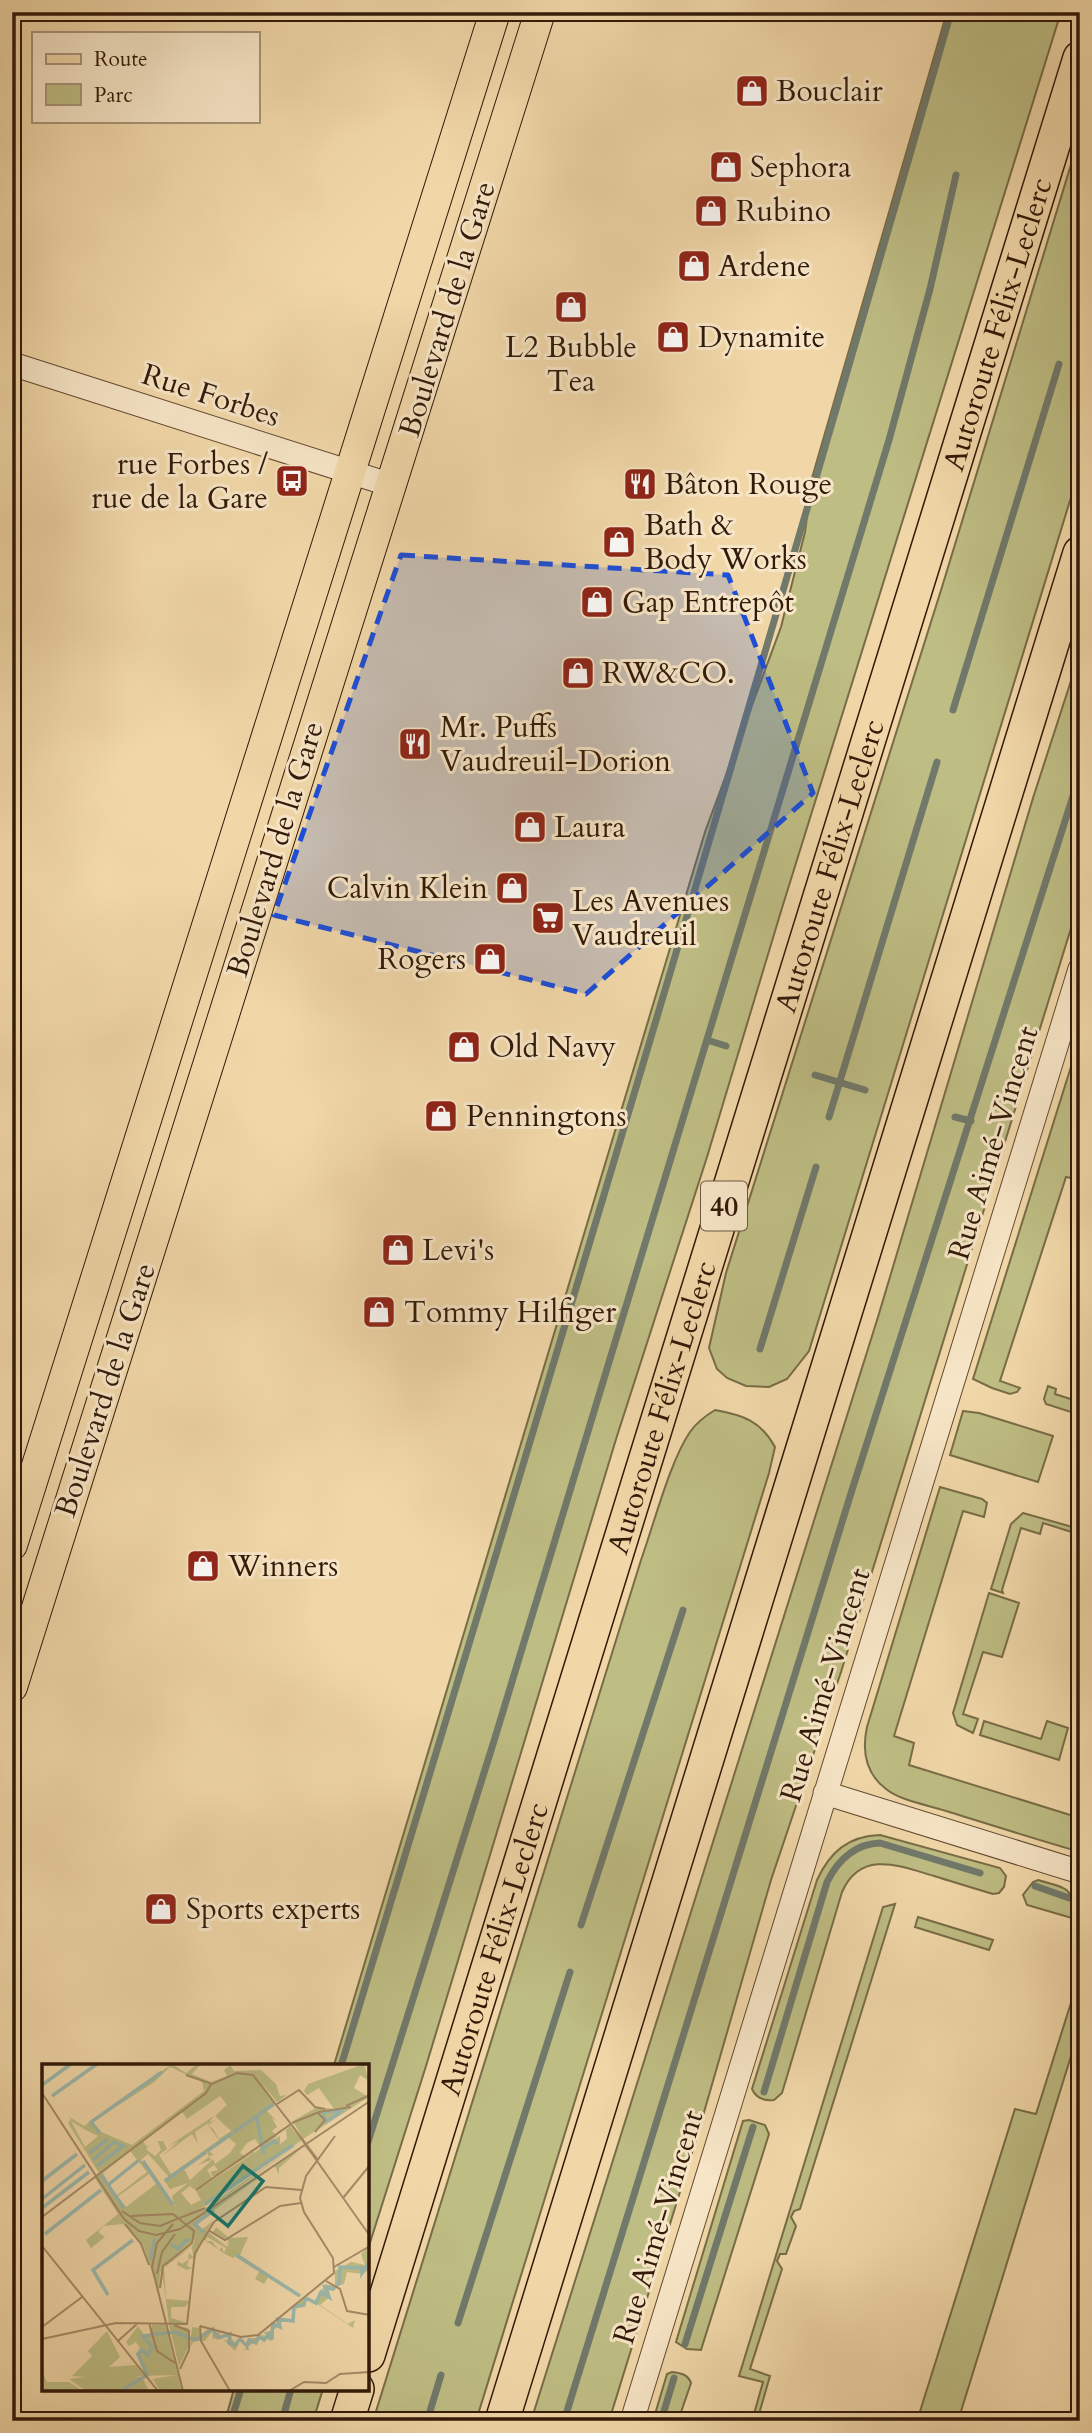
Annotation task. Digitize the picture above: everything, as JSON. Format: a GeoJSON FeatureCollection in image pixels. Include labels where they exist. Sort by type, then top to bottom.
{"type":"FeatureCollection","features":[{"type":"Feature","properties":{"kind":"highway","name":"Autoroute Félix-Leclerc"},"geometry":{"type":"LineString","coordinates":[[369,2352],[1080,58]]}},
{"type":"Feature","properties":{"kind":"highway"},"geometry":{"type":"LineString","coordinates":[[502,2421],[1080,553]]}},
{"type":"Feature","properties":{"kind":"highway"},"geometry":{"type":"LineString","coordinates":[[347,2421],[356,2391]]}},
{"type":"Feature","properties":{"kind":"main road","name":"Boulevard de la Gare"},"geometry":{"type":"LineString","coordinates":[[12,1545],[495,12]]}},
{"type":"Feature","properties":{"kind":"main road","name":"Boulevard de la Gare"},"geometry":{"type":"LineString","coordinates":[[12,1687],[540,12]]}},
{"type":"Feature","properties":{"kind":"street","name":"Rue Forbes"},"geometry":{"type":"LineString","coordinates":[[12,364],[391,485]]}},
{"type":"Feature","properties":{"kind":"street","name":"Rue Aimé-Vincent"},"geometry":{"type":"LineString","coordinates":[[632,2421],[1080,968]]}},
{"type":"Feature","properties":{"kind":"street"},"geometry":{"type":"LineString","coordinates":[[825,1793],[1080,1872]]}},
{"type":"Feature","properties":{"kind":"highlighted area"},"geometry":{"type":"Polygon","coordinates":[[[401,555],[728,575],[813,793],[586,994],[274,915],[401,555]]]}},
{"type":"Feature","properties":{"kind":"green space"},"geometry":{"type":"Polygon","coordinates":[[[947,12],[1061,12],[707,1157],[617,1436],[369,2246],[369,2064],[334,2064],[705,832],[781,627],[805,532],[812,478],[947,12]]]}},
{"type":"Feature","properties":{"kind":"green space"},"geometry":{"type":"Polygon","coordinates":[[[1080,135],[1080,468],[809,1351],[787,1379],[769,1387],[746,1386],[727,1378],[717,1369],[709,1348],[726,1273],[942,587],[1080,135]]]}},
{"type":"Feature","properties":{"kind":"green space"},"geometry":{"type":"Polygon","coordinates":[[[1080,653],[1080,899],[841,1672],[771,1880],[696,2140],[609,2421],[531,2421],[878,1317],[1033,798],[1080,653]]]}},
{"type":"Feature","properties":{"kind":"green space"},"geometry":{"type":"Polygon","coordinates":[[[1080,1038],[1080,1129],[1074,1147],[1080,1148],[1080,1180],[1066,1177],[1000,1381],[1020,1388],[1010,1394],[973,1379],[1080,1038]]]}},
{"type":"Feature","properties":{"kind":"green space"},"geometry":{"type":"Polygon","coordinates":[[[1048,1386],[1056,1389],[1055,1394],[1080,1402],[1080,1415],[1046,1404],[1044,1399],[1048,1386]]]}},
{"type":"Feature","properties":{"kind":"green space"},"geometry":{"type":"Polygon","coordinates":[[[715,1410],[743,1417],[757,1425],[770,1438],[775,1447],[769,1473],[476,2421],[373,2421],[663,1493],[690,1432],[715,1410]]]}},
{"type":"Feature","properties":{"kind":"green space"},"geometry":{"type":"Polygon","coordinates":[[[963,1411],[979,1413],[1053,1436],[1038,1482],[950,1455],[963,1411]]]}},
{"type":"Feature","properties":{"kind":"green space"},"geometry":{"type":"Polygon","coordinates":[[[940,1487],[982,1499],[987,1503],[984,1517],[963,1511],[894,1736],[914,1743],[909,1765],[1080,1818],[1080,1852],[899,1797],[879,1783],[869,1768],[865,1753],[867,1727],[940,1487]]]}},
{"type":"Feature","properties":{"kind":"green space"},"geometry":{"type":"Polygon","coordinates":[[[1023,1513],[1076,1528],[1079,1532],[1078,1534],[1043,1523],[1040,1534],[1021,1528],[1003,1593],[991,1589],[1011,1524],[1023,1513]]]}},
{"type":"Feature","properties":{"kind":"green space"},"geometry":{"type":"Polygon","coordinates":[[[989,1593],[1019,1603],[1002,1657],[983,1652],[963,1714],[978,1719],[973,1733],[957,1725],[953,1713],[989,1593]]]}},
{"type":"Feature","properties":{"kind":"green space"},"geometry":{"type":"Polygon","coordinates":[[[984,1721],[1041,1739],[1047,1721],[1068,1728],[1059,1760],[980,1735],[984,1721]]]}},
{"type":"Feature","properties":{"kind":"green space"},"geometry":{"type":"Polygon","coordinates":[[[880,1835],[1000,1868],[1006,1876],[1004,1887],[999,1893],[993,1894],[895,1865],[870,1865],[860,1870],[842,1892],[782,2093],[774,2100],[761,2098],[752,2089],[817,1880],[828,1861],[841,1847],[858,1839],[880,1835]]]}},
{"type":"Feature","properties":{"kind":"green space"},"geometry":{"type":"Polygon","coordinates":[[[1038,1880],[1068,1891],[1076,1911],[1072,1918],[1027,1905],[1023,1895],[1033,1882],[1038,1880]]]}},
{"type":"Feature","properties":{"kind":"green space"},"geometry":{"type":"Polygon","coordinates":[[[895,1904],[800,2209],[794,2211],[791,2217],[796,2226],[786,2254],[780,2254],[777,2261],[782,2269],[750,2369],[770,2376],[757,2421],[752,2421],[763,2382],[739,2376],[883,1907],[895,1904]]]}},
{"type":"Feature","properties":{"kind":"green space"},"geometry":{"type":"Polygon","coordinates":[[[918,1917],[993,1940],[989,1950],[915,1927],[918,1917]]]}},
{"type":"Feature","properties":{"kind":"green space"},"geometry":{"type":"Polygon","coordinates":[[[1080,1974],[1080,2027],[958,2421],[917,2421],[1015,2109],[1036,2114],[1080,1974]]]}},
{"type":"Feature","properties":{"kind":"green space"},"geometry":{"type":"Polygon","coordinates":[[[743,2121],[765,2125],[769,2134],[701,2350],[687,2349],[676,2342],[743,2121]]]}},
{"type":"Feature","properties":{"kind":"green space"},"geometry":{"type":"Polygon","coordinates":[[[672,2372],[686,2376],[691,2383],[678,2421],[653,2421],[667,2374],[672,2372]]]}},
{"type":"Feature","properties":{"kind":"green space"},"geometry":{"type":"Polygon","coordinates":[[[233,2391],[322,2391],[313,2421],[225,2421],[233,2391]]]}},
{"type":"Feature","properties":{"kind":"waterway"},"geometry":{"type":"LineString","coordinates":[[342,2064],[650,1041],[951,12]]}},
{"type":"Feature","properties":{"kind":"waterway"},"geometry":{"type":"LineString","coordinates":[[369,2139],[494,1741],[889,440],[930,289],[956,175]]}},
{"type":"Feature","properties":{"kind":"waterway"},"geometry":{"type":"LineString","coordinates":[[953,710],[1059,364]]}},
{"type":"Feature","properties":{"kind":"waterway"},"geometry":{"type":"LineString","coordinates":[[829,1117],[937,762]]}},
{"type":"Feature","properties":{"kind":"waterway"},"geometry":{"type":"LineString","coordinates":[[564,2421],[852,1490],[1080,774]]}},
{"type":"Feature","properties":{"kind":"waterway"},"geometry":{"type":"LineString","coordinates":[[707,1040],[726,1046]]}},
{"type":"Feature","properties":{"kind":"waterway"},"geometry":{"type":"LineString","coordinates":[[815,1075],[865,1090]]}},
{"type":"Feature","properties":{"kind":"waterway"},"geometry":{"type":"LineString","coordinates":[[955,1117],[971,1121]]}},
{"type":"Feature","properties":{"kind":"waterway"},"geometry":{"type":"LineString","coordinates":[[760,1349],[816,1167]]}},
{"type":"Feature","properties":{"kind":"waterway"},"geometry":{"type":"LineString","coordinates":[[581,1925],[683,1610]]}},
{"type":"Feature","properties":{"kind":"waterway"},"geometry":{"type":"LineString","coordinates":[[764,2092],[827,1882],[842,1860],[862,1846],[880,1843],[980,1873]]}},
{"type":"Feature","properties":{"kind":"waterway"},"geometry":{"type":"LineString","coordinates":[[1035,1886],[1069,1898]]}},
{"type":"Feature","properties":{"kind":"waterway"},"geometry":{"type":"LineString","coordinates":[[458,2323],[570,1972]]}},
{"type":"Feature","properties":{"kind":"waterway"},"geometry":{"type":"LineString","coordinates":[[685,2344],[753,2127]]}},
{"type":"Feature","properties":{"kind":"waterway"},"geometry":{"type":"LineString","coordinates":[[427,2421],[441,2375]]}},
{"type":"Feature","properties":{"kind":"waterway"},"geometry":{"type":"LineString","coordinates":[[661,2421],[674,2378]]}},
{"type":"Feature","properties":{"kind":"waterway"},"geometry":{"type":"LineString","coordinates":[[231,2421],[240,2391]]}},
{"type":"Feature","properties":{"kind":"waterway"},"geometry":{"type":"LineString","coordinates":[[282,2421],[290,2391]]}},
{"type":"Feature","properties":{"kind":"place","name":"Bouclair"},"geometry":{"type":"Point","coordinates":[752,91]}},
{"type":"Feature","properties":{"kind":"place","name":"Sephora"},"geometry":{"type":"Point","coordinates":[726,167]}},
{"type":"Feature","properties":{"kind":"place","name":"Rubino"},"geometry":{"type":"Point","coordinates":[711,211]}},
{"type":"Feature","properties":{"kind":"place","name":"Ardene"},"geometry":{"type":"Point","coordinates":[694,266]}},
{"type":"Feature","properties":{"kind":"place","name":"L2 Bubble Tea"},"geometry":{"type":"Point","coordinates":[571,307]}},
{"type":"Feature","properties":{"kind":"place","name":"Dynamite"},"geometry":{"type":"Point","coordinates":[673,337]}},
{"type":"Feature","properties":{"kind":"place","name":"rue Forbes / rue de la Gare"},"geometry":{"type":"Point","coordinates":[292,481]}},
{"type":"Feature","properties":{"kind":"place","name":"Bâton Rouge"},"geometry":{"type":"Point","coordinates":[640,484]}},
{"type":"Feature","properties":{"kind":"place","name":"Bath & Body Works"},"geometry":{"type":"Point","coordinates":[619,542]}},
{"type":"Feature","properties":{"kind":"place","name":"Gap Entrepôt"},"geometry":{"type":"Point","coordinates":[597,602]}},
{"type":"Feature","properties":{"kind":"place","name":"RW&CO."},"geometry":{"type":"Point","coordinates":[578,673]}},
{"type":"Feature","properties":{"kind":"place","name":"Mr. Puffs Vaudreuil-Dorion"},"geometry":{"type":"Point","coordinates":[415,744]}},
{"type":"Feature","properties":{"kind":"place","name":"Laura"},"geometry":{"type":"Point","coordinates":[530,827]}},
{"type":"Feature","properties":{"kind":"place","name":"Calvin Klein"},"geometry":{"type":"Point","coordinates":[512,888]}},
{"type":"Feature","properties":{"kind":"place","name":"Les Avenues Vaudreuil"},"geometry":{"type":"Point","coordinates":[548,918]}},
{"type":"Feature","properties":{"kind":"place","name":"Rogers"},"geometry":{"type":"Point","coordinates":[490,959]}},
{"type":"Feature","properties":{"kind":"place","name":"Old Navy"},"geometry":{"type":"Point","coordinates":[464,1047]}},
{"type":"Feature","properties":{"kind":"place","name":"Penningtons"},"geometry":{"type":"Point","coordinates":[441,1116]}},
{"type":"Feature","properties":{"kind":"place","name":"Levi's"},"geometry":{"type":"Point","coordinates":[398,1250]}},
{"type":"Feature","properties":{"kind":"place","name":"Tommy Hilfiger"},"geometry":{"type":"Point","coordinates":[379,1312]}},
{"type":"Feature","properties":{"kind":"place","name":"Winners"},"geometry":{"type":"Point","coordinates":[203,1566]}},
{"type":"Feature","properties":{"kind":"place","name":"Sports experts"},"geometry":{"type":"Point","coordinates":[161,1909]}}]}
